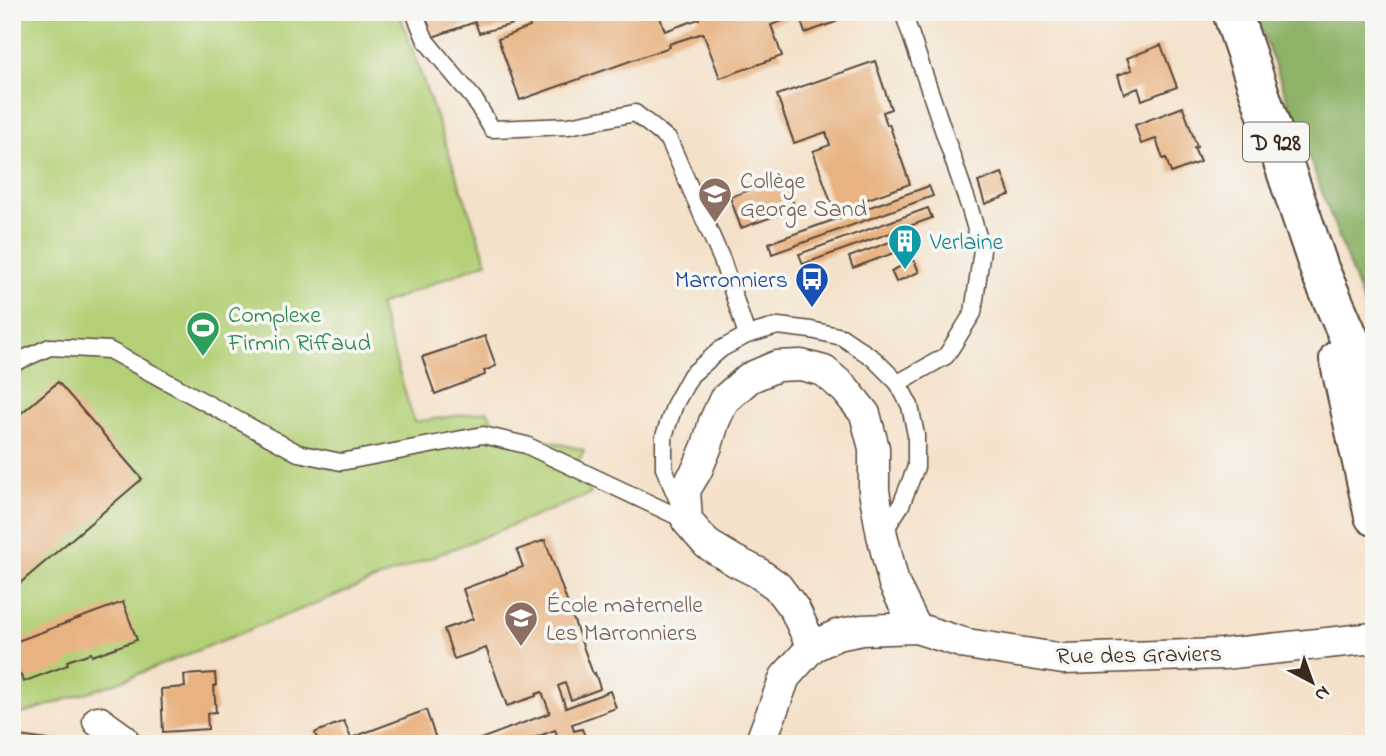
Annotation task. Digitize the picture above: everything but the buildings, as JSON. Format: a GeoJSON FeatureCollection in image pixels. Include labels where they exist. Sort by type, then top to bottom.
{"type":"FeatureCollection","features":[{"type":"Feature","properties":{"kind":"main road","name":"D 928"},"geometry":{"type":"LineString","coordinates":[[1232,12],[1320,271],[1374,395]]}},
{"type":"Feature","properties":{"kind":"main road","name":"D 928"},"geometry":{"type":"LineString","coordinates":[[1320,271],[1374,516]]}},
{"type":"Feature","properties":{"kind":"street"},"geometry":{"type":"LineString","coordinates":[[813,647],[795,610],[777,586],[707,544],[687,521],[685,490],[697,470],[724,400],[750,379],[777,366],[802,365],[824,371],[845,389],[865,414],[874,449],[874,491],[882,535],[894,584],[916,628]]}},
{"type":"Feature","properties":{"kind":"street","name":"Rue des Graviers"},"geometry":{"type":"LineString","coordinates":[[760,744],[785,677],[813,647],[837,635],[862,630],[916,628],[967,645],[1063,659],[1223,653],[1374,638]]}},
{"type":"Feature","properties":{"kind":"street"},"geometry":{"type":"LineString","coordinates":[[98,721],[123,739],[125,744]]}},
{"type":"Feature","properties":{"kind":"lane"},"geometry":{"type":"LineString","coordinates":[[414,12],[426,41],[474,99],[492,130],[569,125],[635,113],[669,139],[722,260],[747,335]]}},
{"type":"Feature","properties":{"kind":"lane"},"geometry":{"type":"LineString","coordinates":[[898,383],[946,356],[973,313],[982,250],[903,12]]}},
{"type":"Feature","properties":{"kind":"lane"},"geometry":{"type":"LineString","coordinates":[[687,521],[664,468],[664,436],[675,404],[691,375],[721,349],[747,335],[778,326],[842,337],[874,359],[898,383],[910,406],[916,435],[916,467],[901,505],[882,535]]}},
{"type":"Feature","properties":{"kind":"lane"},"geometry":{"type":"LineString","coordinates":[[12,363],[50,347],[109,350],[298,453],[341,462],[483,435],[526,445],[687,521]]}},
{"type":"Feature","properties":{"kind":"green space","name":"Complexe Firmin Riffaud"},"geometry":{"type":"Polygon","coordinates":[[[12,12],[399,12],[487,262],[379,305],[414,422],[488,411],[495,428],[584,450],[576,467],[591,494],[113,684],[12,717],[12,12]]]}},
{"type":"Feature","properties":{"kind":"green space"},"geometry":{"type":"Polygon","coordinates":[[[1255,12],[1374,12],[1374,332],[1255,12]]]}},
{"type":"Feature","properties":{"kind":"place","name":"Collège George Sand"},"geometry":{"type":"Point","coordinates":[715,224]}},
{"type":"Feature","properties":{"kind":"place","name":"Verlaine"},"geometry":{"type":"Point","coordinates":[905,271]}},
{"type":"Feature","properties":{"kind":"place","name":"Marronniers"},"geometry":{"type":"Point","coordinates":[812,309]}},
{"type":"Feature","properties":{"kind":"place","name":"Complexe Firmin Riffaud"},"geometry":{"type":"Point","coordinates":[203,358]}},
{"type":"Feature","properties":{"kind":"place","name":"École maternelle Les Marronniers"},"geometry":{"type":"Point","coordinates":[521,648]}}]}
